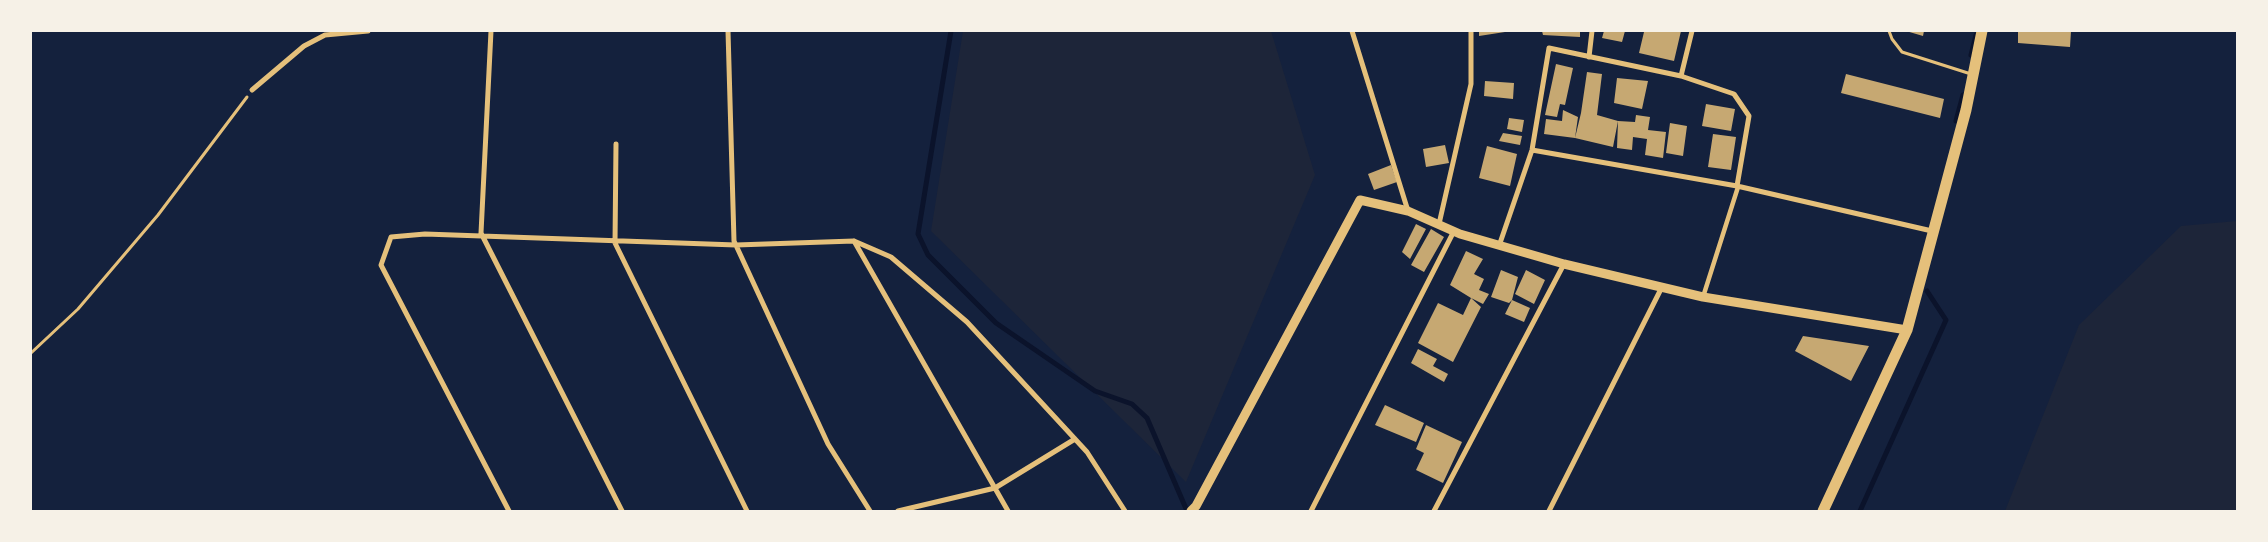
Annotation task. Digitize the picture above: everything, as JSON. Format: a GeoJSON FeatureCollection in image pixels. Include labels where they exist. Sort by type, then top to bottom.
{"type":"FeatureCollection","features":[{"type":"Feature","properties":{"kind":"main road"},"geometry":{"type":"LineString","coordinates":[[1823,511],[1907,330],[1966,110],[1982,31]]}},
{"type":"Feature","properties":{"kind":"street"},"geometry":{"type":"LineString","coordinates":[[252,90],[304,46],[325,34],[368,31]]}},
{"type":"Feature","properties":{"kind":"street"},"geometry":{"type":"LineString","coordinates":[[491,31],[482,236],[622,511]]}},
{"type":"Feature","properties":{"kind":"street"},"geometry":{"type":"LineString","coordinates":[[728,31],[734,241],[828,444],[870,511]]}},
{"type":"Feature","properties":{"kind":"street"},"geometry":{"type":"LineString","coordinates":[[1352,31],[1408,211]]}},
{"type":"Feature","properties":{"kind":"street"},"geometry":{"type":"LineString","coordinates":[[1439,224],[1471,84],[1470,31]]}},
{"type":"Feature","properties":{"kind":"street"},"geometry":{"type":"LineString","coordinates":[[1589,57],[1592,31]]}},
{"type":"Feature","properties":{"kind":"street"},"geometry":{"type":"LineString","coordinates":[[1681,76],[1692,31]]}},
{"type":"Feature","properties":{"kind":"street"},"geometry":{"type":"LineString","coordinates":[[1499,247],[1532,150],[1549,48],[1681,76],[1734,94],[1749,116],[1738,186],[1703,297]]}},
{"type":"Feature","properties":{"kind":"street"},"geometry":{"type":"LineString","coordinates":[[616,144],[615,241],[747,511]]}},
{"type":"Feature","properties":{"kind":"street"},"geometry":{"type":"LineString","coordinates":[[1532,150],[1738,186],[1932,231]]}},
{"type":"Feature","properties":{"kind":"street"},"geometry":{"type":"LineString","coordinates":[[1195,509],[1360,200],[1408,211],[1454,231],[1499,247],[1564,264],[1703,297],[1907,330]]}},
{"type":"Feature","properties":{"kind":"street"},"geometry":{"type":"LineString","coordinates":[[1311,511],[1454,231]]}},
{"type":"Feature","properties":{"kind":"street"},"geometry":{"type":"LineString","coordinates":[[509,511],[381,265],[391,237],[425,234],[736,245],[854,241],[891,257],[967,322],[1087,452],[1125,511]]}},
{"type":"Feature","properties":{"kind":"street"},"geometry":{"type":"LineString","coordinates":[[854,241],[1008,511]]}},
{"type":"Feature","properties":{"kind":"street"},"geometry":{"type":"LineString","coordinates":[[1434,511],[1564,264]]}},
{"type":"Feature","properties":{"kind":"street"},"geometry":{"type":"LineString","coordinates":[[1549,511],[1662,287]]}},
{"type":"Feature","properties":{"kind":"street"},"geometry":{"type":"LineString","coordinates":[[898,511],[995,488],[1075,439]]}},
{"type":"Feature","properties":{"kind":"lane"},"geometry":{"type":"LineString","coordinates":[[1889,31],[1892,39],[1902,52],[1973,74]]}},
{"type":"Feature","properties":{"kind":"path"},"geometry":{"type":"LineString","coordinates":[[31,353],[78,309],[158,215],[252,90]]}},
{"type":"Feature","properties":{"kind":"shaded area"},"geometry":{"type":"Polygon","coordinates":[[[963,31],[1271,31],[1315,175],[1186,482],[931,231],[963,31]]]}},
{"type":"Feature","properties":{"kind":"shaded area"},"geometry":{"type":"Polygon","coordinates":[[[2237,221],[2237,511],[2005,511],[2079,325],[2181,226],[2237,221]]]}},
{"type":"Feature","properties":{"kind":"building"},"geometry":{"type":"Polygon","coordinates":[[[1479,31],[1505,31],[1505,32],[1479,36],[1479,31]]]}},
{"type":"Feature","properties":{"kind":"building"},"geometry":{"type":"Polygon","coordinates":[[[1542,31],[1580,31],[1580,37],[1543,35],[1542,31]]]}},
{"type":"Feature","properties":{"kind":"building"},"geometry":{"type":"Polygon","coordinates":[[[1604,31],[1625,31],[1622,42],[1602,38],[1604,31]]]}},
{"type":"Feature","properties":{"kind":"building"},"geometry":{"type":"Polygon","coordinates":[[[1681,31],[1674,61],[1639,53],[1644,32],[1681,31]]]}},
{"type":"Feature","properties":{"kind":"building"},"geometry":{"type":"Polygon","coordinates":[[[1906,31],[1924,31],[1923,36],[1906,31]]]}},
{"type":"Feature","properties":{"kind":"building"},"geometry":{"type":"Polygon","coordinates":[[[2018,31],[2071,31],[2070,47],[2018,43],[2018,31]]]}},
{"type":"Feature","properties":{"kind":"building"},"geometry":{"type":"Polygon","coordinates":[[[1556,64],[1573,68],[1565,105],[1560,104],[1557,117],[1545,115],[1556,64]]]}},
{"type":"Feature","properties":{"kind":"building"},"geometry":{"type":"Polygon","coordinates":[[[1587,72],[1602,74],[1597,115],[1618,121],[1613,147],[1575,138],[1587,72]]]}},
{"type":"Feature","properties":{"kind":"building"},"geometry":{"type":"Polygon","coordinates":[[[1846,74],[1944,99],[1940,118],[1841,93],[1846,74]]]}},
{"type":"Feature","properties":{"kind":"building"},"geometry":{"type":"Polygon","coordinates":[[[1617,78],[1648,81],[1642,109],[1614,103],[1617,78]]]}},
{"type":"Feature","properties":{"kind":"building"},"geometry":{"type":"Polygon","coordinates":[[[1485,81],[1514,83],[1513,99],[1484,96],[1485,81]]]}},
{"type":"Feature","properties":{"kind":"building"},"geometry":{"type":"Polygon","coordinates":[[[1706,104],[1735,109],[1731,131],[1702,126],[1706,104]]]}},
{"type":"Feature","properties":{"kind":"building"},"geometry":{"type":"Polygon","coordinates":[[[1563,110],[1578,117],[1575,138],[1544,134],[1546,119],[1562,121],[1563,110]]]}},
{"type":"Feature","properties":{"kind":"building"},"geometry":{"type":"Polygon","coordinates":[[[1636,115],[1650,117],[1648,130],[1666,132],[1663,158],[1645,155],[1647,139],[1633,137],[1632,150],[1617,148],[1618,121],[1635,122],[1636,115]]]}},
{"type":"Feature","properties":{"kind":"building"},"geometry":{"type":"Polygon","coordinates":[[[1509,118],[1524,120],[1522,132],[1507,129],[1509,118]]]}},
{"type":"Feature","properties":{"kind":"building"},"geometry":{"type":"Polygon","coordinates":[[[1670,123],[1687,126],[1683,156],[1666,153],[1670,123]]]}},
{"type":"Feature","properties":{"kind":"building"},"geometry":{"type":"Polygon","coordinates":[[[1503,133],[1522,136],[1520,145],[1499,141],[1503,133]]]}},
{"type":"Feature","properties":{"kind":"building"},"geometry":{"type":"Polygon","coordinates":[[[1713,134],[1736,137],[1731,170],[1708,167],[1713,134]]]}},
{"type":"Feature","properties":{"kind":"building"},"geometry":{"type":"Polygon","coordinates":[[[1445,145],[1449,163],[1426,167],[1423,149],[1445,145]]]}},
{"type":"Feature","properties":{"kind":"building"},"geometry":{"type":"Polygon","coordinates":[[[1487,146],[1517,154],[1510,186],[1479,178],[1487,146]]]}},
{"type":"Feature","properties":{"kind":"building"},"geometry":{"type":"Polygon","coordinates":[[[1391,165],[1397,182],[1374,190],[1368,174],[1391,165]]]}},
{"type":"Feature","properties":{"kind":"building"},"geometry":{"type":"Polygon","coordinates":[[[1416,224],[1426,229],[1410,259],[1402,252],[1416,224]]]}},
{"type":"Feature","properties":{"kind":"building"},"geometry":{"type":"Polygon","coordinates":[[[1431,229],[1444,237],[1424,272],[1411,265],[1431,229]]]}},
{"type":"Feature","properties":{"kind":"building"},"geometry":{"type":"Polygon","coordinates":[[[1466,251],[1483,259],[1474,274],[1484,279],[1479,290],[1489,294],[1483,304],[1450,285],[1466,251]]]}},
{"type":"Feature","properties":{"kind":"building"},"geometry":{"type":"Polygon","coordinates":[[[1501,270],[1518,277],[1512,300],[1509,303],[1491,297],[1501,270]]]}},
{"type":"Feature","properties":{"kind":"building"},"geometry":{"type":"Polygon","coordinates":[[[1526,270],[1545,280],[1534,304],[1515,294],[1526,270]]]}},
{"type":"Feature","properties":{"kind":"building"},"geometry":{"type":"Polygon","coordinates":[[[1471,298],[1481,307],[1453,362],[1418,343],[1438,303],[1463,315],[1471,298]]]}},
{"type":"Feature","properties":{"kind":"building"},"geometry":{"type":"Polygon","coordinates":[[[1512,300],[1530,308],[1524,322],[1505,314],[1512,300]]]}},
{"type":"Feature","properties":{"kind":"building"},"geometry":{"type":"Polygon","coordinates":[[[1803,336],[1869,346],[1851,381],[1795,351],[1803,336]]]}},
{"type":"Feature","properties":{"kind":"building"},"geometry":{"type":"Polygon","coordinates":[[[1418,349],[1437,359],[1433,366],[1448,374],[1444,382],[1411,363],[1418,349]]]}},
{"type":"Feature","properties":{"kind":"building"},"geometry":{"type":"Polygon","coordinates":[[[1385,405],[1424,423],[1416,442],[1375,425],[1385,405]]]}},
{"type":"Feature","properties":{"kind":"building"},"geometry":{"type":"Polygon","coordinates":[[[1426,425],[1462,442],[1443,483],[1416,470],[1424,453],[1416,449],[1426,425]]]}},
{"type":"Feature","properties":{"kind":"waterway"},"geometry":{"type":"LineString","coordinates":[[951,31],[918,234],[928,255],[996,323],[1095,391],[1132,404],[1147,418],[1187,511]]}},
{"type":"Feature","properties":{"kind":"waterway"},"geometry":{"type":"LineString","coordinates":[[1971,55],[1976,35]]}},
{"type":"Feature","properties":{"kind":"waterway"},"geometry":{"type":"LineString","coordinates":[[1956,121],[1963,95]]}},
{"type":"Feature","properties":{"kind":"waterway"},"geometry":{"type":"LineString","coordinates":[[1860,511],[1946,320],[1927,291]]}}]}
